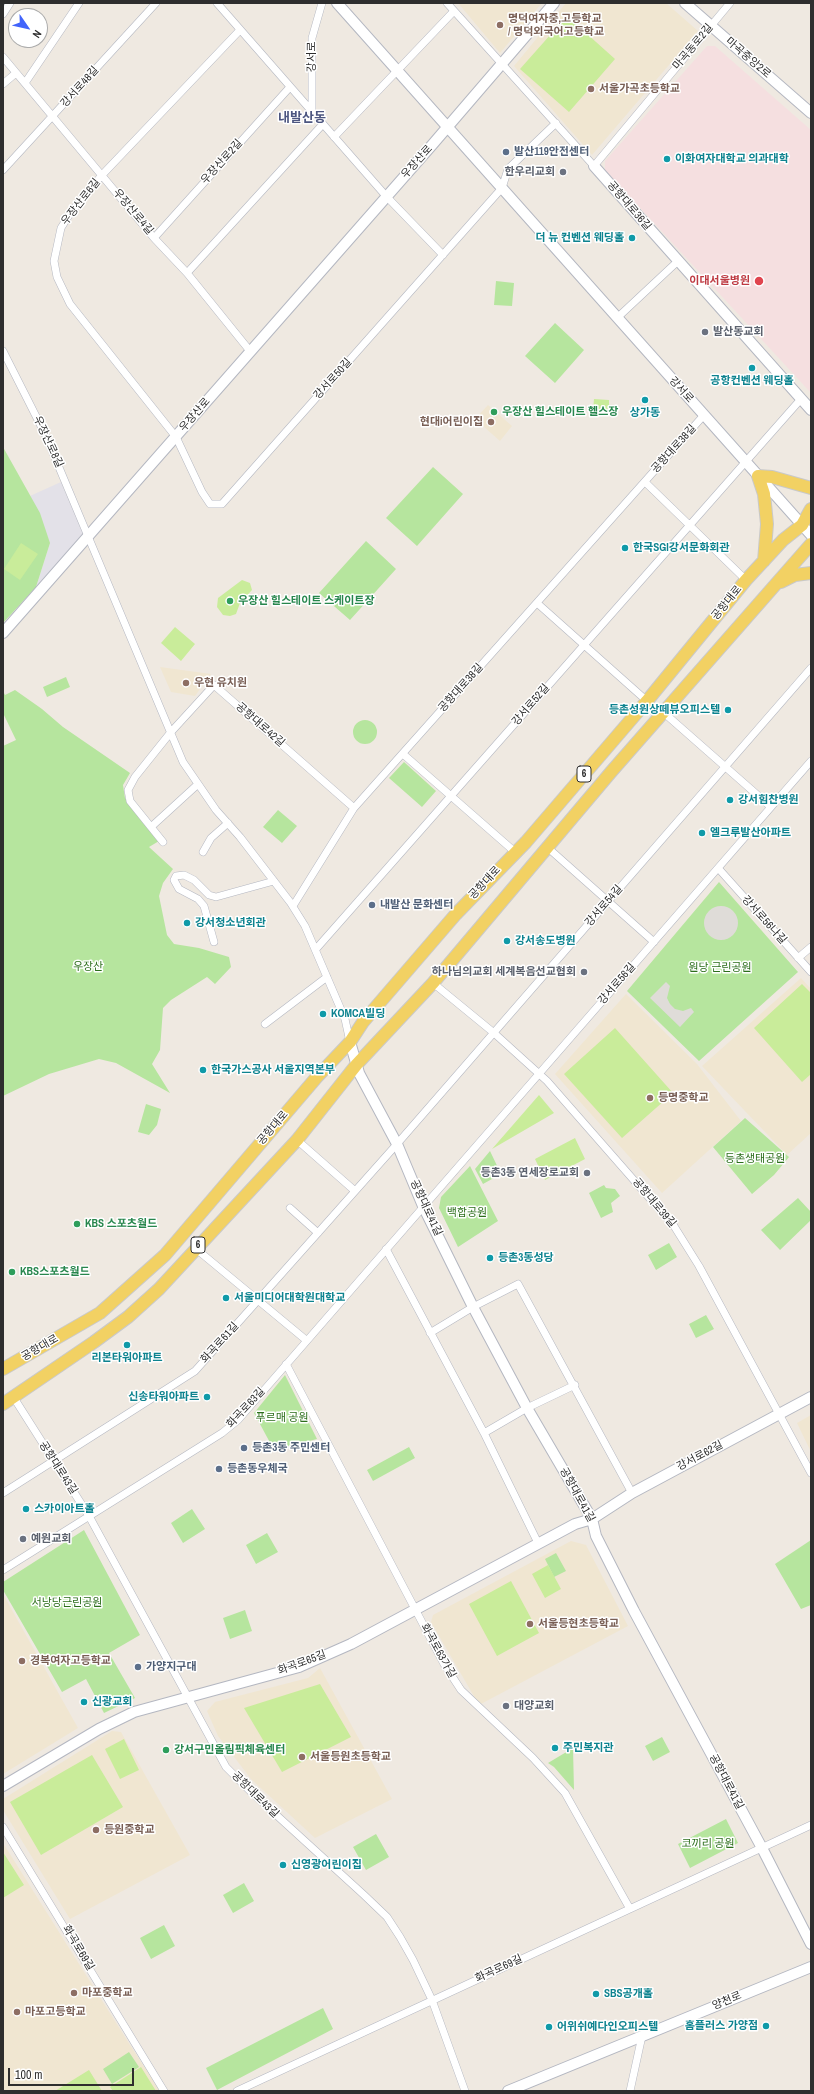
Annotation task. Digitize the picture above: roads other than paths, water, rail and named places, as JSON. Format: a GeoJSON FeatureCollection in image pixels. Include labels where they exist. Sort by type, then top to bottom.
{"type":"FeatureCollection","features":[{"type":"Feature","properties":{"kind":"main road"},"geometry":{"type":"LineString","coordinates":[[764,561],[768,524],[764,494],[758,476],[772,477],[811,488]]}},
{"type":"Feature","properties":{"kind":"main road","name":"공항대로"},"geometry":{"type":"LineString","coordinates":[[3,1370],[100,1314],[134,1285],[165,1255],[316,1078],[350,1042],[363,1022],[456,914],[514,852],[526,842],[647,701],[746,580],[783,540],[802,525],[811,509]]}},
{"type":"Feature","properties":{"kind":"main road","name":"6"},"geometry":{"type":"LineString","coordinates":[[3,1404],[14,1398],[128,1317],[159,1289],[195,1248],[297,1140],[357,1064],[433,982],[663,712],[811,544]]}},
{"type":"Feature","properties":{"kind":"main road"},"geometry":{"type":"LineString","coordinates":[[774,585],[795,575],[811,573]]}},
{"type":"Feature","properties":{"kind":"street"},"geometry":{"type":"LineString","coordinates":[[3,14],[10,3]]}},
{"type":"Feature","properties":{"kind":"street"},"geometry":{"type":"LineString","coordinates":[[25,83],[79,3]]}},
{"type":"Feature","properties":{"kind":"street","name":"강서로48길"},"geometry":{"type":"LineString","coordinates":[[3,170],[156,3]]}},
{"type":"Feature","properties":{"kind":"street"},"geometry":{"type":"LineString","coordinates":[[217,3],[386,196],[443,255]]}},
{"type":"Feature","properties":{"kind":"street","name":"강서로"},"geometry":{"type":"LineString","coordinates":[[312,112],[312,38],[322,3]]}},
{"type":"Feature","properties":{"kind":"street","name":"강서로"},"geometry":{"type":"LineString","coordinates":[[336,3],[811,535]]}},
{"type":"Feature","properties":{"kind":"street","name":"공항대로36길"},"geometry":{"type":"LineString","coordinates":[[447,3],[556,123],[811,410]]}},
{"type":"Feature","properties":{"kind":"street"},"geometry":{"type":"LineString","coordinates":[[448,127],[554,3]]}},
{"type":"Feature","properties":{"kind":"street","name":"마곡중앙2로"},"geometry":{"type":"LineString","coordinates":[[685,3],[811,113]]}},
{"type":"Feature","properties":{"kind":"street","name":"마곡동로2길"},"geometry":{"type":"LineString","coordinates":[[594,166],[730,3]]}},
{"type":"Feature","properties":{"kind":"street"},"geometry":{"type":"LineString","coordinates":[[334,137],[398,72],[454,11]]}},
{"type":"Feature","properties":{"kind":"street","name":"우장산로6길"},"geometry":{"type":"LineString","coordinates":[[176,437],[70,304],[57,277],[54,261],[61,228],[71,212],[102,175],[240,30]]}},
{"type":"Feature","properties":{"kind":"street","name":"우장산로4길"},"geometry":{"type":"LineString","coordinates":[[3,57],[154,238],[187,273],[250,351]]}},
{"type":"Feature","properties":{"kind":"street"},"geometry":{"type":"LineString","coordinates":[[3,84],[16,73]]}},
{"type":"Feature","properties":{"kind":"street","name":"우장산로2길"},"geometry":{"type":"LineString","coordinates":[[154,238],[290,87]]}},
{"type":"Feature","properties":{"kind":"street"},"geometry":{"type":"LineString","coordinates":[[502,188],[508,169],[556,123]]}},
{"type":"Feature","properties":{"kind":"street"},"geometry":{"type":"LineString","coordinates":[[187,273],[323,124]]}},
{"type":"Feature","properties":{"kind":"street","name":"우장산로"},"geometry":{"type":"LineString","coordinates":[[3,633],[448,127]]}},
{"type":"Feature","properties":{"kind":"street","name":"강서로50길"},"geometry":{"type":"LineString","coordinates":[[176,437],[202,492],[210,504],[222,504],[502,188]]}},
{"type":"Feature","properties":{"kind":"street"},"geometry":{"type":"LineString","coordinates":[[617,318],[678,261]]}},
{"type":"Feature","properties":{"kind":"street","name":"우장산로8길"},"geometry":{"type":"LineString","coordinates":[[3,351],[45,434],[89,535]]}},
{"type":"Feature","properties":{"kind":"street"},"geometry":{"type":"LineString","coordinates":[[745,461],[801,399]]}},
{"type":"Feature","properties":{"kind":"street","name":"공항대로38길"},"geometry":{"type":"LineString","coordinates":[[293,906],[354,808],[704,415]]}},
{"type":"Feature","properties":{"kind":"street","name":"강서로52길"},"geometry":{"type":"LineString","coordinates":[[316,949],[745,461]]}},
{"type":"Feature","properties":{"kind":"street","name":"공항대로38길"},"geometry":{"type":"LineString","coordinates":[[645,482],[688,526],[746,580]]}},
{"type":"Feature","properties":{"kind":"street"},"geometry":{"type":"LineString","coordinates":[[89,535],[183,762],[197,785],[293,906],[316,949],[345,1019],[350,1042]]}},
{"type":"Feature","properties":{"kind":"street"},"geometry":{"type":"LineString","coordinates":[[537,603],[647,701]]}},
{"type":"Feature","properties":{"kind":"street","name":"강서로54길"},"geometry":{"type":"LineString","coordinates":[[397,1144],[811,668]]}},
{"type":"Feature","properties":{"kind":"street","name":"공항대로42길"},"geometry":{"type":"LineString","coordinates":[[163,842],[130,801],[128,790],[135,777],[171,732],[214,685],[354,808]]}},
{"type":"Feature","properties":{"kind":"street"},"geometry":{"type":"LineString","coordinates":[[663,712],[771,807]]}},
{"type":"Feature","properties":{"kind":"street"},"geometry":{"type":"LineString","coordinates":[[403,754],[452,795],[514,852]]}},
{"type":"Feature","properties":{"kind":"street","name":"강서로56길"},"geometry":{"type":"LineString","coordinates":[[423,1206],[811,761]]}},
{"type":"Feature","properties":{"kind":"street"},"geometry":{"type":"LineString","coordinates":[[151,827],[197,785]]}},
{"type":"Feature","properties":{"kind":"street"},"geometry":{"type":"LineString","coordinates":[[203,852],[211,838],[228,823]]}},
{"type":"Feature","properties":{"kind":"street"},"geometry":{"type":"LineString","coordinates":[[547,847],[654,942]]}},
{"type":"Feature","properties":{"kind":"street","name":"강서로56나길"},"geometry":{"type":"LineString","coordinates":[[718,868],[811,972]]}},
{"type":"Feature","properties":{"kind":"street"},"geometry":{"type":"LineString","coordinates":[[214,942],[204,906],[198,899],[179,889],[174,880],[176,876],[184,875],[194,880],[209,895],[216,897],[274,881]]}},
{"type":"Feature","properties":{"kind":"street"},"geometry":{"type":"LineString","coordinates":[[798,958],[811,947]]}},
{"type":"Feature","properties":{"kind":"street"},"geometry":{"type":"LineString","coordinates":[[265,1024],[327,977]]}},
{"type":"Feature","properties":{"kind":"street","name":"공항대로39길"},"geometry":{"type":"LineString","coordinates":[[433,982],[494,1033],[539,1074],[674,1226],[701,1269],[778,1415],[811,1473]]}},
{"type":"Feature","properties":{"kind":"street","name":"공항대로41길"},"geometry":{"type":"LineString","coordinates":[[350,1042],[359,1073],[397,1144],[423,1206],[474,1307],[527,1408],[592,1519],[596,1536],[634,1611],[762,1848],[811,1944]]}},
{"type":"Feature","properties":{"kind":"street"},"geometry":{"type":"LineString","coordinates":[[297,1140],[355,1191]]}},
{"type":"Feature","properties":{"kind":"street","name":"화곡로61길"},"geometry":{"type":"LineString","coordinates":[[3,1493],[195,1371],[397,1144]]}},
{"type":"Feature","properties":{"kind":"street","name":"화곡로63길"},"geometry":{"type":"LineString","coordinates":[[3,1570],[222,1433],[238,1420],[423,1206]]}},
{"type":"Feature","properties":{"kind":"street"},"geometry":{"type":"LineString","coordinates":[[290,1208],[318,1232]]}},
{"type":"Feature","properties":{"kind":"street"},"geometry":{"type":"LineString","coordinates":[[195,1248],[306,1340]]}},
{"type":"Feature","properties":{"kind":"street"},"geometry":{"type":"LineString","coordinates":[[386,1249],[484,1433],[538,1543]]}},
{"type":"Feature","properties":{"kind":"street"},"geometry":{"type":"LineString","coordinates":[[430,1334],[474,1307],[518,1284],[632,1492]]}},
{"type":"Feature","properties":{"kind":"street","name":"화곡로63가길"},"geometry":{"type":"LineString","coordinates":[[286,1364],[444,1664],[461,1690],[533,1758],[565,1793],[630,1909]]}},
{"type":"Feature","properties":{"kind":"street"},"geometry":{"type":"LineString","coordinates":[[484,1433],[527,1408],[574,1385]]}},
{"type":"Feature","properties":{"kind":"street","name":"강서로62길"},"geometry":{"type":"LineString","coordinates":[[592,1519],[632,1492],[811,1397]]}},
{"type":"Feature","properties":{"kind":"street","name":"공항대로43길"},"geometry":{"type":"LineString","coordinates":[[14,1398],[89,1516],[226,1767],[250,1792],[387,1918],[413,1960],[432,2000],[465,2091]]}},
{"type":"Feature","properties":{"kind":"street","name":"화곡로65길"},"geometry":{"type":"LineString","coordinates":[[3,1786],[99,1729],[134,1712],[299,1667],[351,1644],[538,1543],[575,1524],[592,1519]]}},
{"type":"Feature","properties":{"kind":"street","name":"화곡로69길"},"geometry":{"type":"LineString","coordinates":[[236,2091],[811,1825]]}},
{"type":"Feature","properties":{"kind":"street","name":"화곡로69길"},"geometry":{"type":"LineString","coordinates":[[3,1827],[164,2091]]}},
{"type":"Feature","properties":{"kind":"street","name":"양천로"},"geometry":{"type":"LineString","coordinates":[[508,2091],[811,1967]]}},
{"type":"Feature","properties":{"kind":"street"},"geometry":{"type":"LineString","coordinates":[[630,2091],[642,2036]]}},
{"type":"Feature","properties":{"kind":"place","name":"명덕여자중,고등학교 / 명덕외국어고등학교"},"geometry":{"type":"Point","coordinates":[500,25]}},
{"type":"Feature","properties":{"kind":"place","name":"서울가곡초등학교"},"geometry":{"type":"Point","coordinates":[591,89]}},
{"type":"Feature","properties":{"kind":"place","name":"발산119안전센터"},"geometry":{"type":"Point","coordinates":[506,152]}},
{"type":"Feature","properties":{"kind":"place","name":"이화여자대학교 의과대학"},"geometry":{"type":"Point","coordinates":[667,159]}},
{"type":"Feature","properties":{"kind":"place","name":"한우리교회"},"geometry":{"type":"Point","coordinates":[563,172]}},
{"type":"Feature","properties":{"kind":"place","name":"더 뉴 컨벤션 웨딩홀"},"geometry":{"type":"Point","coordinates":[632,238]}},
{"type":"Feature","properties":{"kind":"place","name":"이대서울병원"},"geometry":{"type":"Point","coordinates":[759,281]}},
{"type":"Feature","properties":{"kind":"place","name":"발산동교회"},"geometry":{"type":"Point","coordinates":[705,332]}},
{"type":"Feature","properties":{"kind":"place","name":"공항컨벤션 웨딩홀"},"geometry":{"type":"Point","coordinates":[752,368]}},
{"type":"Feature","properties":{"kind":"place","name":"상가동"},"geometry":{"type":"Point","coordinates":[645,400]}},
{"type":"Feature","properties":{"kind":"place","name":"우장산 힐스테이트 헬스장"},"geometry":{"type":"Point","coordinates":[494,412]}},
{"type":"Feature","properties":{"kind":"place","name":"현대i어린이집"},"geometry":{"type":"Point","coordinates":[491,422]}},
{"type":"Feature","properties":{"kind":"place","name":"한국SGI강서문화회관"},"geometry":{"type":"Point","coordinates":[625,548]}},
{"type":"Feature","properties":{"kind":"place","name":"우장산 힐스테이트 스케이트장"},"geometry":{"type":"Point","coordinates":[230,601]}},
{"type":"Feature","properties":{"kind":"place","name":"우현 유치원"},"geometry":{"type":"Point","coordinates":[186,683]}},
{"type":"Feature","properties":{"kind":"place","name":"등촌성원상떼뷰오피스텔"},"geometry":{"type":"Point","coordinates":[728,710]}},
{"type":"Feature","properties":{"kind":"place","name":"강서힘찬병원"},"geometry":{"type":"Point","coordinates":[730,800]}},
{"type":"Feature","properties":{"kind":"place","name":"엘크루발산아파트"},"geometry":{"type":"Point","coordinates":[702,833]}},
{"type":"Feature","properties":{"kind":"place","name":"내발산 문화센터"},"geometry":{"type":"Point","coordinates":[372,905]}},
{"type":"Feature","properties":{"kind":"place","name":"강서청소년회관"},"geometry":{"type":"Point","coordinates":[187,923]}},
{"type":"Feature","properties":{"kind":"place","name":"강서송도병원"},"geometry":{"type":"Point","coordinates":[507,941]}},
{"type":"Feature","properties":{"kind":"place","name":"하나님의교회 세계복음선교협회"},"geometry":{"type":"Point","coordinates":[584,972]}},
{"type":"Feature","properties":{"kind":"place","name":"KOMCA빌딩"},"geometry":{"type":"Point","coordinates":[323,1014]}},
{"type":"Feature","properties":{"kind":"place","name":"한국가스공사 서울지역본부"},"geometry":{"type":"Point","coordinates":[203,1070]}},
{"type":"Feature","properties":{"kind":"place","name":"등명중학교"},"geometry":{"type":"Point","coordinates":[650,1098]}},
{"type":"Feature","properties":{"kind":"place","name":"등촌3동 연세장로교회"},"geometry":{"type":"Point","coordinates":[587,1173]}},
{"type":"Feature","properties":{"kind":"place","name":"KBS 스포츠월드"},"geometry":{"type":"Point","coordinates":[77,1224]}},
{"type":"Feature","properties":{"kind":"place","name":"등촌3동성당"},"geometry":{"type":"Point","coordinates":[490,1258]}},
{"type":"Feature","properties":{"kind":"place","name":"KBS스포츠월드"},"geometry":{"type":"Point","coordinates":[12,1272]}},
{"type":"Feature","properties":{"kind":"place","name":"서울미디어대학원대학교"},"geometry":{"type":"Point","coordinates":[226,1298]}},
{"type":"Feature","properties":{"kind":"place","name":"리본타워아파트"},"geometry":{"type":"Point","coordinates":[127,1345]}},
{"type":"Feature","properties":{"kind":"place","name":"신송타워아파트"},"geometry":{"type":"Point","coordinates":[207,1397]}},
{"type":"Feature","properties":{"kind":"place","name":"등촌3동 주민센터"},"geometry":{"type":"Point","coordinates":[244,1448]}},
{"type":"Feature","properties":{"kind":"place","name":"등촌동우체국"},"geometry":{"type":"Point","coordinates":[219,1469]}},
{"type":"Feature","properties":{"kind":"place","name":"스카이아트홀"},"geometry":{"type":"Point","coordinates":[26,1509]}},
{"type":"Feature","properties":{"kind":"place","name":"예원교회"},"geometry":{"type":"Point","coordinates":[23,1539]}},
{"type":"Feature","properties":{"kind":"place","name":"서울등현초등학교"},"geometry":{"type":"Point","coordinates":[530,1624]}},
{"type":"Feature","properties":{"kind":"place","name":"경복여자고등학교"},"geometry":{"type":"Point","coordinates":[22,1661]}},
{"type":"Feature","properties":{"kind":"place","name":"가양지구대"},"geometry":{"type":"Point","coordinates":[138,1667]}},
{"type":"Feature","properties":{"kind":"place","name":"신광교회"},"geometry":{"type":"Point","coordinates":[84,1702]}},
{"type":"Feature","properties":{"kind":"place","name":"대양교회"},"geometry":{"type":"Point","coordinates":[506,1706]}},
{"type":"Feature","properties":{"kind":"place","name":"주민복지관"},"geometry":{"type":"Point","coordinates":[555,1748]}},
{"type":"Feature","properties":{"kind":"place","name":"강서구민올림픽체육센터"},"geometry":{"type":"Point","coordinates":[166,1750]}},
{"type":"Feature","properties":{"kind":"place","name":"서울등원초등학교"},"geometry":{"type":"Point","coordinates":[302,1757]}},
{"type":"Feature","properties":{"kind":"place","name":"등원중학교"},"geometry":{"type":"Point","coordinates":[96,1830]}},
{"type":"Feature","properties":{"kind":"place","name":"신영광어린이집"},"geometry":{"type":"Point","coordinates":[283,1865]}},
{"type":"Feature","properties":{"kind":"place","name":"마포중학교"},"geometry":{"type":"Point","coordinates":[74,1993]}},
{"type":"Feature","properties":{"kind":"place","name":"SBS공개홀"},"geometry":{"type":"Point","coordinates":[596,1994]}},
{"type":"Feature","properties":{"kind":"place","name":"마포고등학교"},"geometry":{"type":"Point","coordinates":[17,2012]}},
{"type":"Feature","properties":{"kind":"place","name":"홈플러스 가양점"},"geometry":{"type":"Point","coordinates":[766,2026]}},
{"type":"Feature","properties":{"kind":"place","name":"어위쉬예다인오피스텔"},"geometry":{"type":"Point","coordinates":[549,2027]}},
{"type":"Feature","properties":{"kind":"district","name":"내발산동"},"geometry":{"type":"Point","coordinates":[302,119]}},
{"type":"Feature","properties":{"kind":"park label","name":"우장산"},"geometry":{"type":"Point","coordinates":[88,967]}},
{"type":"Feature","properties":{"kind":"park label","name":"원당 근린공원"},"geometry":{"type":"Point","coordinates":[720,968]}},
{"type":"Feature","properties":{"kind":"park label","name":"등촌생태공원"},"geometry":{"type":"Point","coordinates":[755,1159]}},
{"type":"Feature","properties":{"kind":"park label","name":"백합공원"},"geometry":{"type":"Point","coordinates":[467,1213]}},
{"type":"Feature","properties":{"kind":"park label","name":"푸르매 공원"},"geometry":{"type":"Point","coordinates":[282,1418]}},
{"type":"Feature","properties":{"kind":"park label","name":"서낭당근린공원"},"geometry":{"type":"Point","coordinates":[67,1603]}},
{"type":"Feature","properties":{"kind":"park label","name":"코끼리 공원"},"geometry":{"type":"Point","coordinates":[708,1844]}}]}
